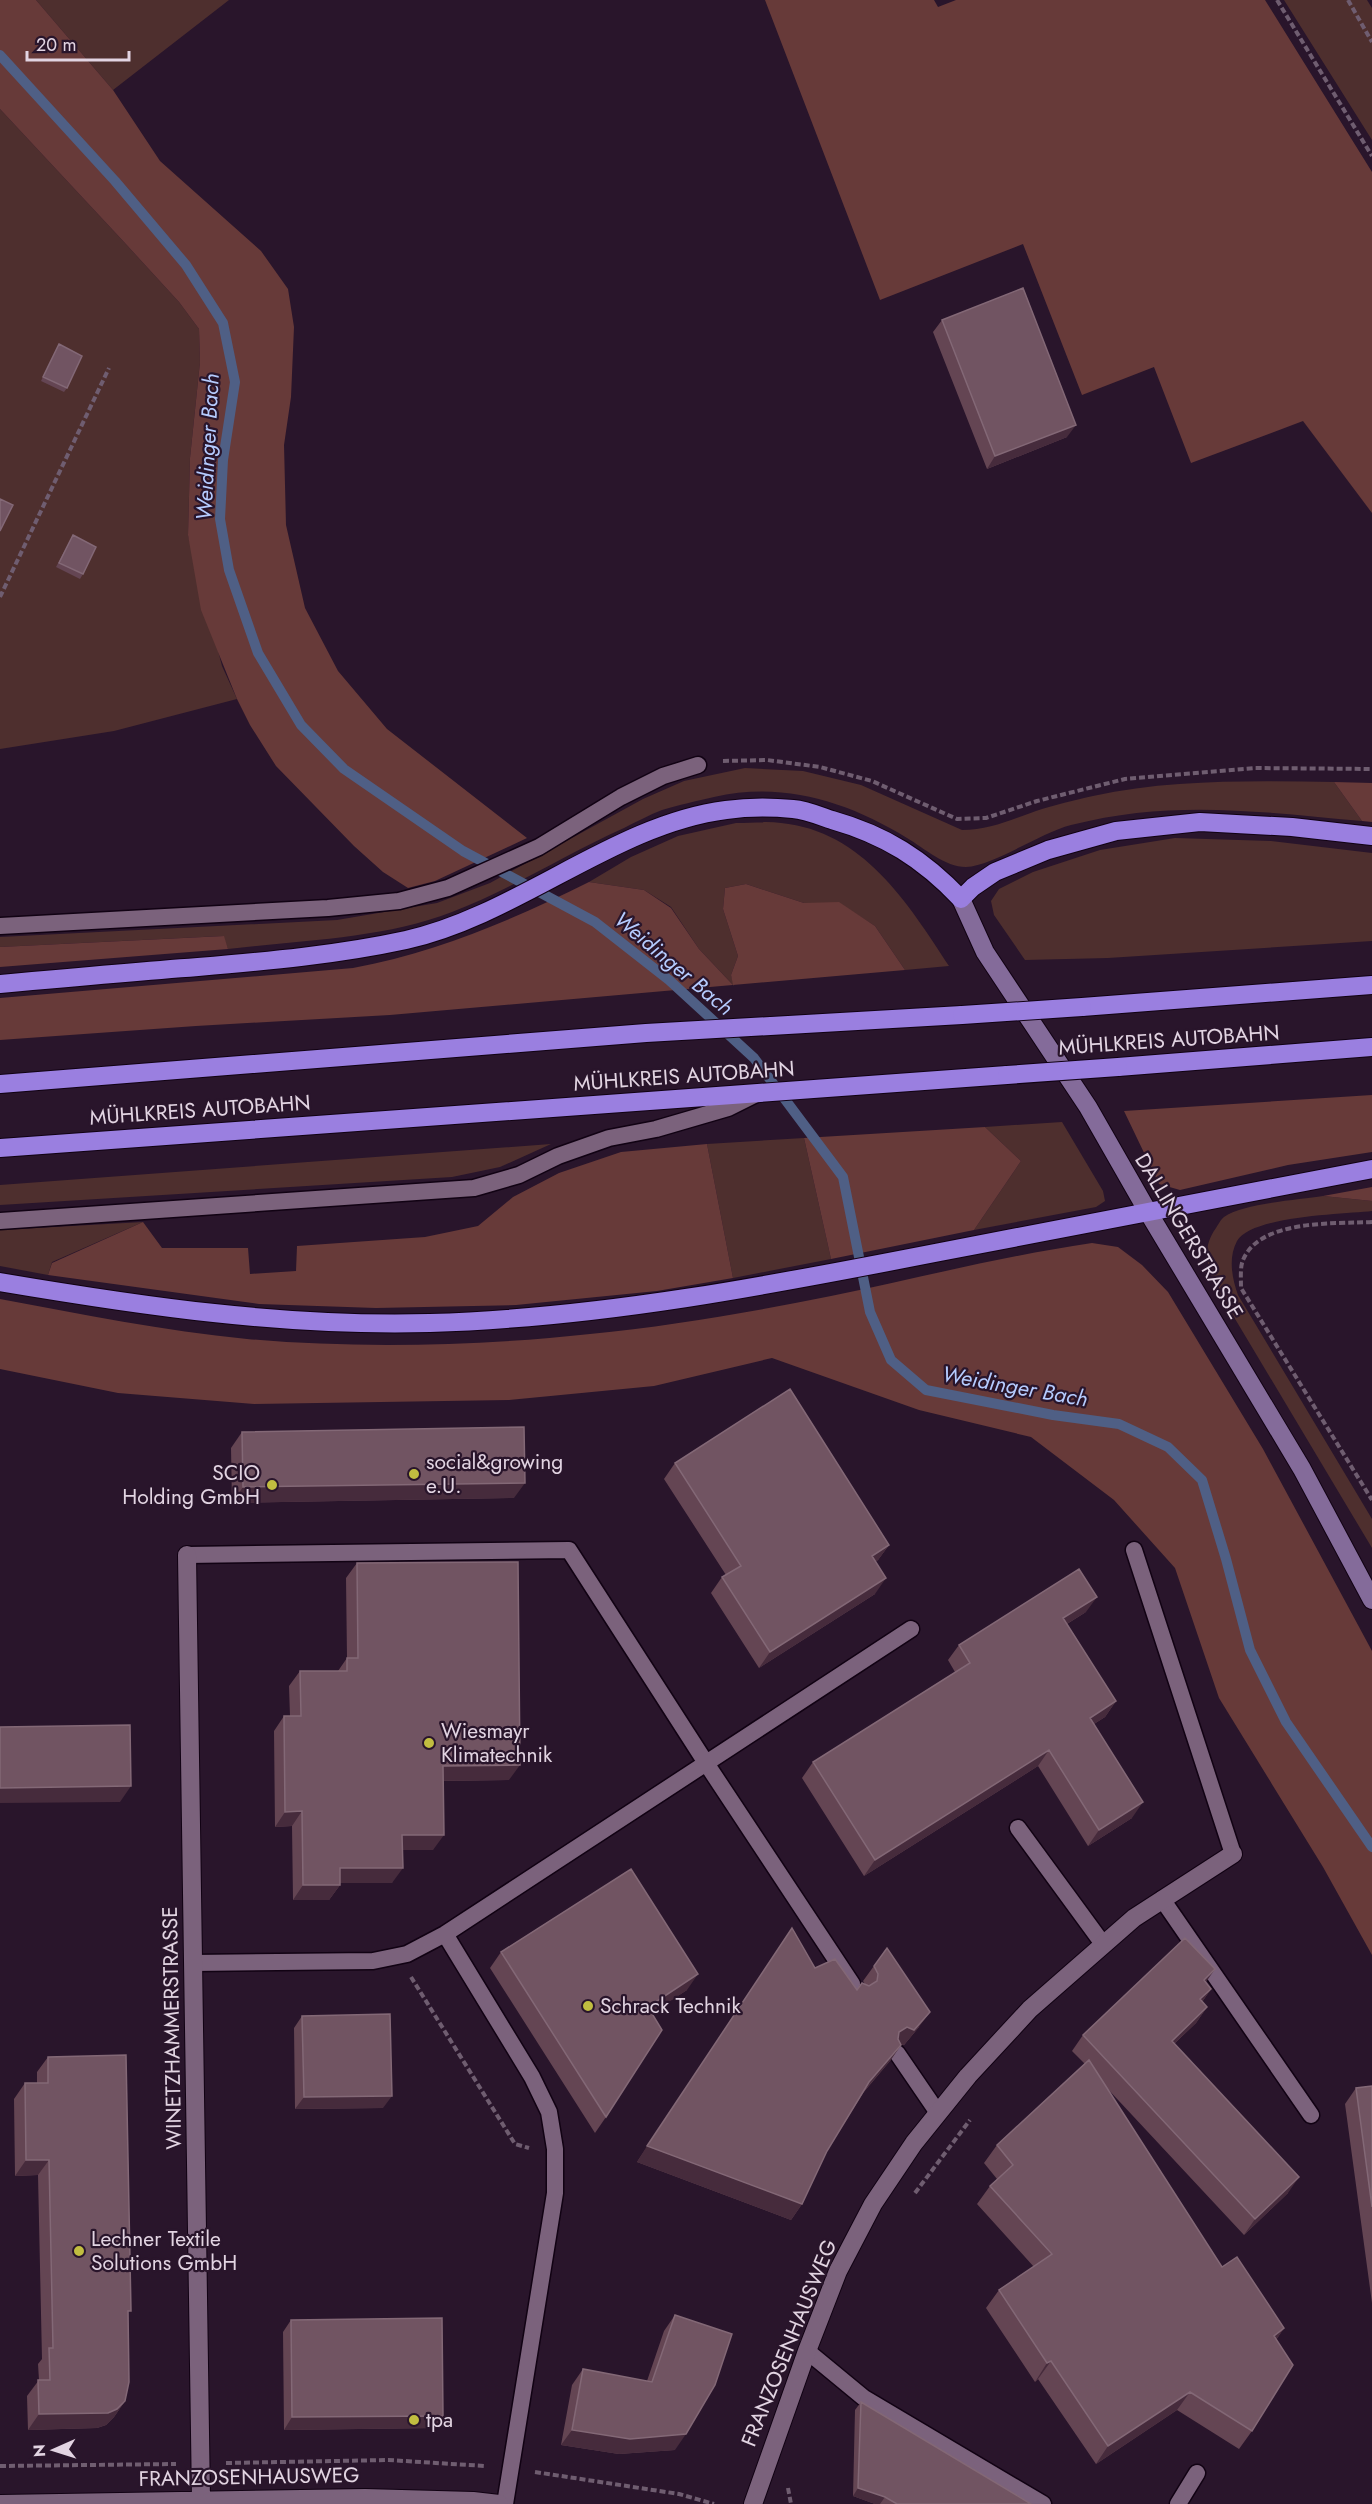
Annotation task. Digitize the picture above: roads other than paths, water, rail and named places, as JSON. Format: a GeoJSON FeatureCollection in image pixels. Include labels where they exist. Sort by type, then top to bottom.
{"type":"FeatureCollection","features":[{"type":"Feature","properties":{"kind":"highway"},"geometry":{"type":"LineString","coordinates":[[0,984],[310,957],[408,939],[468,920],[529,892],[592,859],[675,822],[726,810],[795,809],[855,827],[912,855],[939,876],[961,899],[973,887],[995,872],[1048,850],[1116,831],[1200,822],[1292,827],[1372,836]]}},
{"type":"Feature","properties":{"kind":"highway","name":"MÜHLKREIS AUTOBAHN"},"geometry":{"type":"LineString","coordinates":[[0,1084],[646,1033],[962,1015],[1372,985]]}},
{"type":"Feature","properties":{"kind":"highway","name":"MÜHLKREIS AUTOBAHN"},"geometry":{"type":"LineString","coordinates":[[0,1148],[721,1102],[760,1092],[1372,1047]]}},
{"type":"Feature","properties":{"kind":"highway"},"geometry":{"type":"LineString","coordinates":[[0,1282],[172,1309],[272,1320],[426,1323],[516,1319],[600,1311],[712,1294],[1372,1169]]}},
{"type":"Feature","properties":{"kind":"street","name":"DALLINGERSTRASSE"},"geometry":{"type":"LineString","coordinates":[[961,899],[985,952],[1088,1107],[1302,1469],[1372,1600]]}},
{"type":"Feature","properties":{"kind":"street","name":"WINETZHAMMERSTRASSE"},"geometry":{"type":"LineString","coordinates":[[187,1556],[201,2500]]}},
{"type":"Feature","properties":{"kind":"street","name":"FRANZOSENHAUSWEG"},"geometry":{"type":"LineString","coordinates":[[753,2504],[838,2271],[873,2204],[914,2143],[968,2076],[1030,2009],[1134,1918],[1233,1854]]}},
{"type":"Feature","properties":{"kind":"street","name":"FRANZOSENHAUSWEG"},"geometry":{"type":"LineString","coordinates":[[0,2504],[365,2498],[473,2501],[499,2504]]}},
{"type":"Feature","properties":{"kind":"lane"},"geometry":{"type":"LineString","coordinates":[[0,926],[399,902],[448,888],[539,847],[621,797],[663,776],[698,765]]}},
{"type":"Feature","properties":{"kind":"lane"},"geometry":{"type":"LineString","coordinates":[[0,1221],[474,1188],[519,1175],[558,1156],[609,1138],[656,1129],[721,1102]]}},
{"type":"Feature","properties":{"kind":"lane"},"geometry":{"type":"LineString","coordinates":[[1134,1550],[1233,1854]]}},
{"type":"Feature","properties":{"kind":"lane"},"geometry":{"type":"LineString","coordinates":[[187,1556],[569,1551],[857,1991]]}},
{"type":"Feature","properties":{"kind":"lane"},"geometry":{"type":"LineString","coordinates":[[193,1963],[373,1961],[407,1954],[445,1934],[911,1629]]}},
{"type":"Feature","properties":{"kind":"lane"},"geometry":{"type":"LineString","coordinates":[[1018,1828],[1103,1944]]}},
{"type":"Feature","properties":{"kind":"lane"},"geometry":{"type":"LineString","coordinates":[[1162,1899],[1311,2115]]}},
{"type":"Feature","properties":{"kind":"lane"},"geometry":{"type":"LineString","coordinates":[[445,1934],[532,2077],[549,2112],[555,2156],[555,2193],[505,2504]]}},
{"type":"Feature","properties":{"kind":"lane"},"geometry":{"type":"LineString","coordinates":[[897,2053],[938,2113]]}},
{"type":"Feature","properties":{"kind":"lane"},"geometry":{"type":"LineString","coordinates":[[807,2351],[864,2398],[1043,2504]]}},
{"type":"Feature","properties":{"kind":"lane"},"geometry":{"type":"LineString","coordinates":[[1178,2504],[1197,2473]]}},
{"type":"Feature","properties":{"kind":"waterway","name":"Weidinger Bach"},"geometry":{"type":"LineString","coordinates":[[0,55],[115,181],[186,265],[223,323],[235,382],[223,460],[220,519],[229,570],[258,653],[301,725],[344,769],[463,851],[595,922],[669,980],[754,1058],[843,1177],[870,1312],[891,1360],[926,1390],[1053,1415],[1119,1424],[1168,1447],[1202,1480],[1250,1650],[1286,1722],[1372,1847]]}},
{"type":"Feature","properties":{"kind":"place","name":"social&growing e.U."},"geometry":{"type":"Point","coordinates":[414,1474]}},
{"type":"Feature","properties":{"kind":"place","name":"SCIO Holding GmbH"},"geometry":{"type":"Point","coordinates":[272,1485]}},
{"type":"Feature","properties":{"kind":"place","name":"Wiesmayr Klimatechnik"},"geometry":{"type":"Point","coordinates":[429,1743]}},
{"type":"Feature","properties":{"kind":"place","name":"Schrack Technik"},"geometry":{"type":"Point","coordinates":[588,2006]}},
{"type":"Feature","properties":{"kind":"place","name":"Lechner Textile Solutions GmbH"},"geometry":{"type":"Point","coordinates":[79,2251]}},
{"type":"Feature","properties":{"kind":"place","name":"tpa"},"geometry":{"type":"Point","coordinates":[414,2420]}}]}
